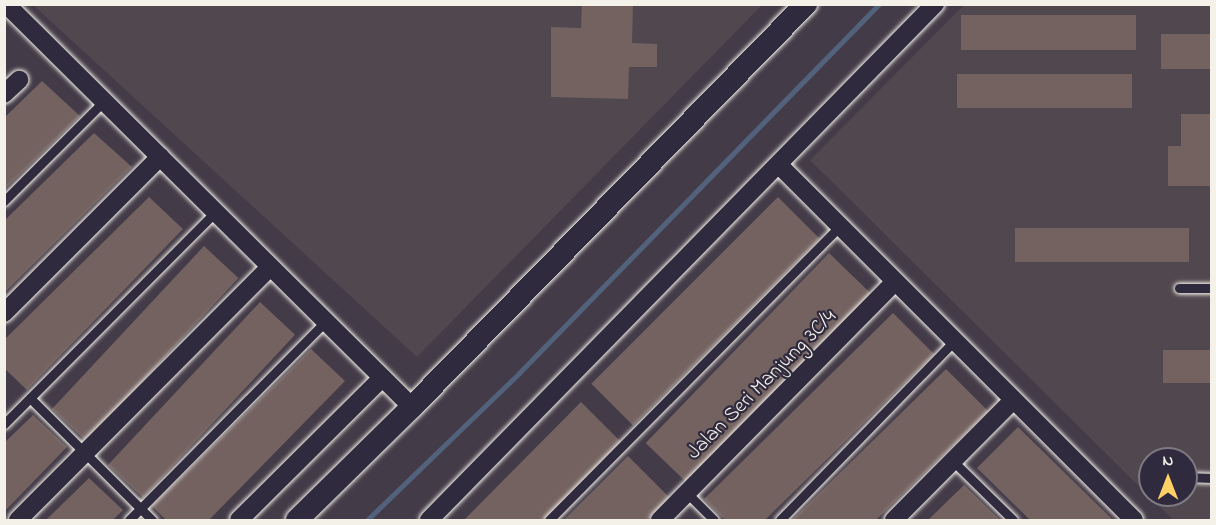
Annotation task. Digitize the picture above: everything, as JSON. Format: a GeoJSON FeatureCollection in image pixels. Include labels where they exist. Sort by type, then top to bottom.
{"type":"FeatureCollection","features":[{"type":"Feature","properties":{"kind":"street"},"geometry":{"type":"LineString","coordinates":[[6,4],[412,407]]}},
{"type":"Feature","properties":{"kind":"street"},"geometry":{"type":"LineString","coordinates":[[429,520],[935,4]]}},
{"type":"Feature","properties":{"kind":"street"},"geometry":{"type":"LineString","coordinates":[[297,520],[412,407],[797,6]]}},
{"type":"Feature","properties":{"kind":"street"},"geometry":{"type":"LineString","coordinates":[[4,94],[19,80]]}},
{"type":"Feature","properties":{"kind":"street"},"geometry":{"type":"LineString","coordinates":[[4,313],[160,157]]}},
{"type":"Feature","properties":{"kind":"street"},"geometry":{"type":"LineString","coordinates":[[779,165],[1134,520]]}},
{"type":"Feature","properties":{"kind":"street"},"geometry":{"type":"LineString","coordinates":[[18,520],[270,267]]}},
{"type":"Feature","properties":{"kind":"street","name":"Jalan Seri Manjung 3C/4"},"geometry":{"type":"LineString","coordinates":[[660,520],[896,282]]}},
{"type":"Feature","properties":{"kind":"street"},"geometry":{"type":"LineString","coordinates":[[239,520],[382,378]]}},
{"type":"Feature","properties":{"kind":"street"},"geometry":{"type":"LineString","coordinates":[[895,520],[1013,400]]}},
{"type":"Feature","properties":{"kind":"lane"},"geometry":{"type":"LineString","coordinates":[[4,201],[104,100]]}},
{"type":"Feature","properties":{"kind":"lane"},"geometry":{"type":"LineString","coordinates":[[4,424],[214,212]]}},
{"type":"Feature","properties":{"kind":"lane"},"geometry":{"type":"LineString","coordinates":[[549,520],[840,226]]}},
{"type":"Feature","properties":{"kind":"lane"},"geometry":{"type":"LineString","coordinates":[[1179,288],[1212,288]]}},
{"type":"Feature","properties":{"kind":"lane"},"geometry":{"type":"LineString","coordinates":[[129,520],[325,322]]}},
{"type":"Feature","properties":{"kind":"lane"},"geometry":{"type":"LineString","coordinates":[[780,520],[954,340]]}},
{"type":"Feature","properties":{"kind":"lane"},"geometry":{"type":"LineString","coordinates":[[30,398],[152,520]]}},
{"type":"Feature","properties":{"kind":"lane"},"geometry":{"type":"LineString","coordinates":[[953,461],[1013,520]]}},
{"type":"Feature","properties":{"kind":"lane"},"geometry":{"type":"LineString","coordinates":[[687,493],[714,520]]}},
{"type":"Feature","properties":{"kind":"shaded area"},"geometry":{"type":"Polygon","coordinates":[[[33,5],[762,5],[417,357],[33,5]]]}},
{"type":"Feature","properties":{"kind":"shaded area"},"geometry":{"type":"Polygon","coordinates":[[[964,5],[1211,5],[1211,520],[1173,520],[1160,507],[1198,507],[1198,447],[1138,447],[1138,485],[810,160],[964,5]]]}},
{"type":"Feature","properties":{"kind":"building"},"geometry":{"type":"Polygon","coordinates":[[[582,4],[633,5],[632,43],[657,44],[657,67],[629,67],[628,99],[551,97],[551,27],[581,28],[582,4]]]}},
{"type":"Feature","properties":{"kind":"building"},"geometry":{"type":"Polygon","coordinates":[[[961,15],[1136,15],[1136,50],[961,50],[961,15]]]}},
{"type":"Feature","properties":{"kind":"building"},"geometry":{"type":"Polygon","coordinates":[[[1161,34],[1212,34],[1212,69],[1161,69],[1161,34]]]}},
{"type":"Feature","properties":{"kind":"building"},"geometry":{"type":"Polygon","coordinates":[[[957,74],[1132,74],[1132,108],[957,108],[957,74]]]}},
{"type":"Feature","properties":{"kind":"building"},"geometry":{"type":"Polygon","coordinates":[[[42,81],[80,116],[4,190],[4,118],[42,81]]]}},
{"type":"Feature","properties":{"kind":"building"},"geometry":{"type":"Polygon","coordinates":[[[1181,114],[1212,114],[1212,186],[1168,186],[1168,146],[1181,146],[1181,114]]]}},
{"type":"Feature","properties":{"kind":"building"},"geometry":{"type":"Polygon","coordinates":[[[94,133],[132,167],[4,293],[4,221],[94,133]]]}},
{"type":"Feature","properties":{"kind":"building"},"geometry":{"type":"Polygon","coordinates":[[[149,197],[183,229],[27,390],[4,368],[4,340],[149,197]]]}},
{"type":"Feature","properties":{"kind":"building"},"geometry":{"type":"Polygon","coordinates":[[[778,197],[820,239],[633,425],[591,384],[778,197]]]}},
{"type":"Feature","properties":{"kind":"building"},"geometry":{"type":"Polygon","coordinates":[[[1015,228],[1189,228],[1189,262],[1015,262],[1015,228]]]}},
{"type":"Feature","properties":{"kind":"building"},"geometry":{"type":"Polygon","coordinates":[[[204,246],[238,278],[86,441],[52,409],[204,246]]]}},
{"type":"Feature","properties":{"kind":"building"},"geometry":{"type":"Polygon","coordinates":[[[829,253],[872,295],[689,485],[646,443],[829,253]]]}},
{"type":"Feature","properties":{"kind":"building"},"geometry":{"type":"Polygon","coordinates":[[[260,302],[295,335],[143,498],[108,465],[260,302]]]}},
{"type":"Feature","properties":{"kind":"building"},"geometry":{"type":"Polygon","coordinates":[[[893,313],[934,354],[765,520],[725,520],[704,499],[893,313]]]}},
{"type":"Feature","properties":{"kind":"building"},"geometry":{"type":"Polygon","coordinates":[[[311,349],[345,381],[209,520],[166,520],[152,506],[311,349]]]}},
{"type":"Feature","properties":{"kind":"building"},"geometry":{"type":"Polygon","coordinates":[[[1163,350],[1212,350],[1212,383],[1163,383],[1163,350]]]}},
{"type":"Feature","properties":{"kind":"building"},"geometry":{"type":"Polygon","coordinates":[[[946,369],[988,411],[876,520],[792,520],[946,369]]]}},
{"type":"Feature","properties":{"kind":"building"},"geometry":{"type":"Polygon","coordinates":[[[581,402],[623,444],[546,520],[464,520],[581,402]]]}},
{"type":"Feature","properties":{"kind":"building"},"geometry":{"type":"Polygon","coordinates":[[[33,415],[67,447],[4,512],[4,443],[33,415]]]}},
{"type":"Feature","properties":{"kind":"building"},"geometry":{"type":"Polygon","coordinates":[[[1018,427],[1113,520],[1030,520],[977,468],[1018,427]]]}},
{"type":"Feature","properties":{"kind":"building"},"geometry":{"type":"Polygon","coordinates":[[[628,456],[670,498],[647,520],[564,520],[628,456]]]}},
{"type":"Feature","properties":{"kind":"building"},"geometry":{"type":"Polygon","coordinates":[[[89,478],[123,510],[113,520],[46,520],[89,478]]]}},
{"type":"Feature","properties":{"kind":"building"},"geometry":{"type":"Polygon","coordinates":[[[964,485],[1000,520],[928,520],[964,485]]]}},
{"type":"Feature","properties":{"kind":"waterway"},"geometry":{"type":"LineString","coordinates":[[367,520],[519,373],[879,4]]}}]}
